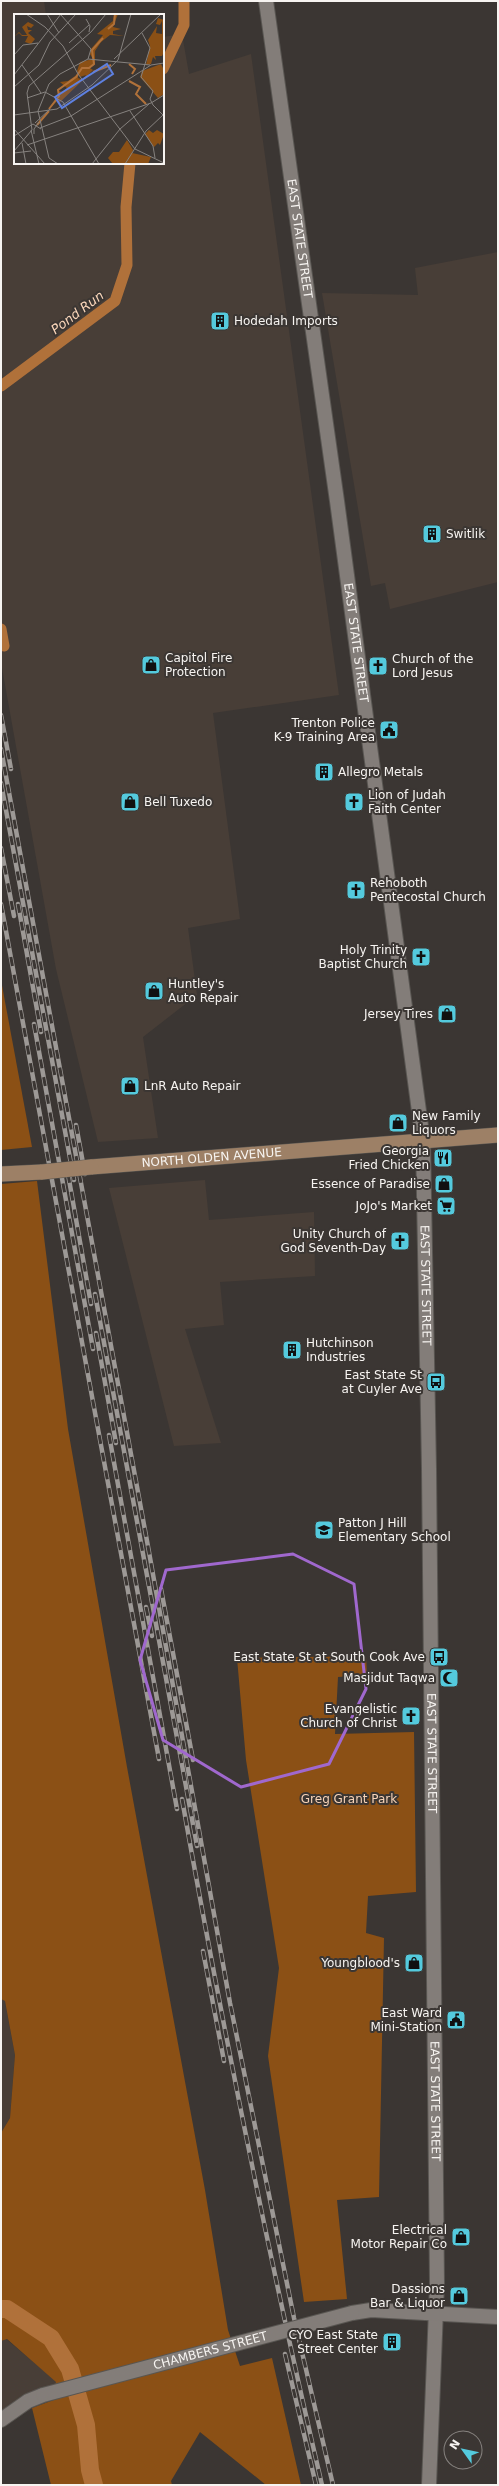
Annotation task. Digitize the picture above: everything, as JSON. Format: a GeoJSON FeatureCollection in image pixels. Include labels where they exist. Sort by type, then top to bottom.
{"type":"FeatureCollection","features":[{"type":"Feature","properties":{"kind":"main road","name":"NORTH OLDEN AVENUE"},"geometry":{"type":"LineString","coordinates":[[1,1174],[42,1172],[498,1135]]}},
{"type":"Feature","properties":{"kind":"street","name":"EAST STATE STREET"},"geometry":{"type":"LineString","coordinates":[[266,1],[423,1141],[429,1476],[437,2314],[429,2485]]}},
{"type":"Feature","properties":{"kind":"street","name":"CHAMBERS STREET"},"geometry":{"type":"LineString","coordinates":[[1,2420],[28,2401],[43,2395],[352,2313],[371,2310],[498,2317]]}},
{"type":"Feature","properties":{"kind":"highlighted area"},"geometry":{"type":"Polygon","coordinates":[[[293,1554],[354,1584],[366,1689],[329,1764],[241,1787],[163,1740],[140,1660],[166,1570],[293,1554]]]}},
{"type":"Feature","properties":{"kind":"shaded area"},"geometry":{"type":"Polygon","coordinates":[[[1,1],[44,1],[46,14],[14,14],[14,164],[164,164],[164,37],[182,34],[189,74],[251,54],[339,695],[213,713],[240,919],[188,928],[197,995],[143,1037],[158,1138],[98,1142],[56,969],[2,668],[1,1]]]}},
{"type":"Feature","properties":{"kind":"shaded area"},"geometry":{"type":"Polygon","coordinates":[[[498,252],[498,582],[390,609],[385,583],[371,586],[322,293],[418,295],[415,268],[498,252]]]}},
{"type":"Feature","properties":{"kind":"shaded area"},"geometry":{"type":"Polygon","coordinates":[[[205,1180],[209,1220],[314,1212],[315,1276],[220,1282],[224,1325],[185,1329],[221,1443],[174,1446],[109,1188],[205,1180]]]}},
{"type":"Feature","properties":{"kind":"shaded area"},"geometry":{"type":"Polygon","coordinates":[[[1,1999],[5,2001],[15,2055],[10,2118],[1,2133],[1,1999]]]}},
{"type":"Feature","properties":{"kind":"shaded area"},"geometry":{"type":"Polygon","coordinates":[[[6,2339],[56,2381],[59,2398],[32,2408],[1,2429],[1,2341],[6,2339]]]}},
{"type":"Feature","properties":{"kind":"green space"},"geometry":{"type":"Polygon","coordinates":[[[1,980],[32,1147],[1,1150],[1,980]]]}},
{"type":"Feature","properties":{"kind":"green space"},"geometry":{"type":"Polygon","coordinates":[[[37,1181],[68,1429],[127,1767],[205,2190],[228,2330],[240,2366],[272,2358],[301,2485],[266,2485],[200,2432],[171,2481],[172,2485],[51,2485],[32,2408],[59,2398],[54,2390],[56,2382],[7,2339],[1,2341],[1,2133],[10,2118],[15,2055],[5,2001],[1,1999],[1,1184],[37,1181]]]}},
{"type":"Feature","properties":{"kind":"green space","name":"Greg Grant Park"},"geometry":{"type":"Polygon","coordinates":[[[366,1656],[367,1675],[338,1677],[335,1734],[414,1732],[416,1892],[368,1896],[366,1933],[384,1938],[379,2197],[337,2200],[347,2299],[304,2302],[268,2056],[279,1968],[246,1760],[237,1658],[366,1656]]]}},
{"type":"Feature","properties":{"kind":"waterway","name":"Pond Run"},"geometry":{"type":"LineString","coordinates":[[164,67],[184,25],[184,1]]}},
{"type":"Feature","properties":{"kind":"waterway","name":"Pond Run"},"geometry":{"type":"LineString","coordinates":[[1,386],[115,301],[127,265],[126,207],[130,164]]}},
{"type":"Feature","properties":{"kind":"waterway","name":"Pond Run"},"geometry":{"type":"LineString","coordinates":[[1,629],[4,646]]}},
{"type":"Feature","properties":{"kind":"waterway"},"geometry":{"type":"LineString","coordinates":[[1,2309],[7,2309],[51,2338],[70,2369],[86,2425],[90,2470],[94,2485]]}},
{"type":"Feature","properties":{"kind":"railway"},"geometry":{"type":"LineString","coordinates":[[1,715],[11,769]]}},
{"type":"Feature","properties":{"kind":"railway"},"geometry":{"type":"LineString","coordinates":[[1,749],[147,1541],[230,2003],[294,2318],[333,2485]]}},
{"type":"Feature","properties":{"kind":"railway"},"geometry":{"type":"LineString","coordinates":[[1,783],[74,1180]]}},
{"type":"Feature","properties":{"kind":"railway"},"geometry":{"type":"LineString","coordinates":[[1,848],[14,916]]}},
{"type":"Feature","properties":{"kind":"railway"},"geometry":{"type":"LineString","coordinates":[[1,904],[159,1759]]}},
{"type":"Feature","properties":{"kind":"railway"},"geometry":{"type":"LineString","coordinates":[[18,904],[41,1032]]}},
{"type":"Feature","properties":{"kind":"railway"},"geometry":{"type":"LineString","coordinates":[[34,1024],[93,1349]]}},
{"type":"Feature","properties":{"kind":"railway"},"geometry":{"type":"LineString","coordinates":[[76,1125],[85,1174]]}},
{"type":"Feature","properties":{"kind":"railway"},"geometry":{"type":"LineString","coordinates":[[68,1174],[91,1304]]}},
{"type":"Feature","properties":{"kind":"railway"},"geometry":{"type":"LineString","coordinates":[[95,1294],[197,1846]]}},
{"type":"Feature","properties":{"kind":"railway"},"geometry":{"type":"LineString","coordinates":[[96,1333],[116,1443]]}},
{"type":"Feature","properties":{"kind":"railway"},"geometry":{"type":"LineString","coordinates":[[109,1435],[177,1809]]}},
{"type":"Feature","properties":{"kind":"railway"},"geometry":{"type":"LineString","coordinates":[[161,1589],[193,1760]]}},
{"type":"Feature","properties":{"kind":"railway"},"geometry":{"type":"LineString","coordinates":[[146,1607],[152,1636]]}},
{"type":"Feature","properties":{"kind":"railway"},"geometry":{"type":"LineString","coordinates":[[182,1799],[265,2229],[322,2485]]}},
{"type":"Feature","properties":{"kind":"railway"},"geometry":{"type":"LineString","coordinates":[[203,1951],[224,2061]]}},
{"type":"Feature","properties":{"kind":"railway"},"geometry":{"type":"LineString","coordinates":[[285,2354],[316,2485]]}},
{"type":"Feature","properties":{"kind":"place","name":"Hodedah Imports"},"geometry":{"type":"Point","coordinates":[220,321]}},
{"type":"Feature","properties":{"kind":"place","name":"Switlik"},"geometry":{"type":"Point","coordinates":[432,534]}},
{"type":"Feature","properties":{"kind":"place","name":"Capitol Fire Protection"},"geometry":{"type":"Point","coordinates":[151,665]}},
{"type":"Feature","properties":{"kind":"place","name":"Church of the Lord Jesus"},"geometry":{"type":"Point","coordinates":[378,666]}},
{"type":"Feature","properties":{"kind":"place","name":"Trenton Police K-9 Training Area"},"geometry":{"type":"Point","coordinates":[389,730]}},
{"type":"Feature","properties":{"kind":"place","name":"Allegro Metals"},"geometry":{"type":"Point","coordinates":[324,772]}},
{"type":"Feature","properties":{"kind":"place","name":"Bell Tuxedo"},"geometry":{"type":"Point","coordinates":[130,802]}},
{"type":"Feature","properties":{"kind":"place","name":"Lion of Judah Faith Center"},"geometry":{"type":"Point","coordinates":[354,802]}},
{"type":"Feature","properties":{"kind":"place","name":"Rehoboth Pentecostal Church"},"geometry":{"type":"Point","coordinates":[356,890]}},
{"type":"Feature","properties":{"kind":"place","name":"Holy Trinity Baptist Church"},"geometry":{"type":"Point","coordinates":[421,957]}},
{"type":"Feature","properties":{"kind":"place","name":"Huntley's Auto Repair"},"geometry":{"type":"Point","coordinates":[154,991]}},
{"type":"Feature","properties":{"kind":"place","name":"Jersey Tires"},"geometry":{"type":"Point","coordinates":[447,1014]}},
{"type":"Feature","properties":{"kind":"place","name":"LnR Auto Repair"},"geometry":{"type":"Point","coordinates":[130,1086]}},
{"type":"Feature","properties":{"kind":"place","name":"New Family Liquors"},"geometry":{"type":"Point","coordinates":[398,1123]}},
{"type":"Feature","properties":{"kind":"place","name":"Georgia Fried Chicken"},"geometry":{"type":"Point","coordinates":[443,1158]}},
{"type":"Feature","properties":{"kind":"place","name":"Essence of Paradise"},"geometry":{"type":"Point","coordinates":[444,1184]}},
{"type":"Feature","properties":{"kind":"place","name":"JoJo's Market"},"geometry":{"type":"Point","coordinates":[446,1206]}},
{"type":"Feature","properties":{"kind":"place","name":"Unity Church of God Seventh-Day"},"geometry":{"type":"Point","coordinates":[400,1241]}},
{"type":"Feature","properties":{"kind":"place","name":"Hutchinson Industries"},"geometry":{"type":"Point","coordinates":[292,1350]}},
{"type":"Feature","properties":{"kind":"place","name":"East State St at Cuyler Ave"},"geometry":{"type":"Point","coordinates":[436,1382]}},
{"type":"Feature","properties":{"kind":"place","name":"Patton J Hill Elementary School"},"geometry":{"type":"Point","coordinates":[324,1530]}},
{"type":"Feature","properties":{"kind":"place","name":"East State St at South Cook Ave"},"geometry":{"type":"Point","coordinates":[439,1657]}},
{"type":"Feature","properties":{"kind":"place","name":"Masjidut Taqwa"},"geometry":{"type":"Point","coordinates":[449,1678]}},
{"type":"Feature","properties":{"kind":"place","name":"Evangelistic Church of Christ"},"geometry":{"type":"Point","coordinates":[411,1716]}},
{"type":"Feature","properties":{"kind":"place","name":"Youngblood's"},"geometry":{"type":"Point","coordinates":[414,1963]}},
{"type":"Feature","properties":{"kind":"place","name":"East Ward Mini-Station"},"geometry":{"type":"Point","coordinates":[456,2020]}},
{"type":"Feature","properties":{"kind":"place","name":"Electrical Motor Repair Co"},"geometry":{"type":"Point","coordinates":[461,2237]}},
{"type":"Feature","properties":{"kind":"place","name":"Dassions Bar & Liquor"},"geometry":{"type":"Point","coordinates":[459,2296]}},
{"type":"Feature","properties":{"kind":"place","name":"CYO East State Street Center"},"geometry":{"type":"Point","coordinates":[392,2342]}}]}
